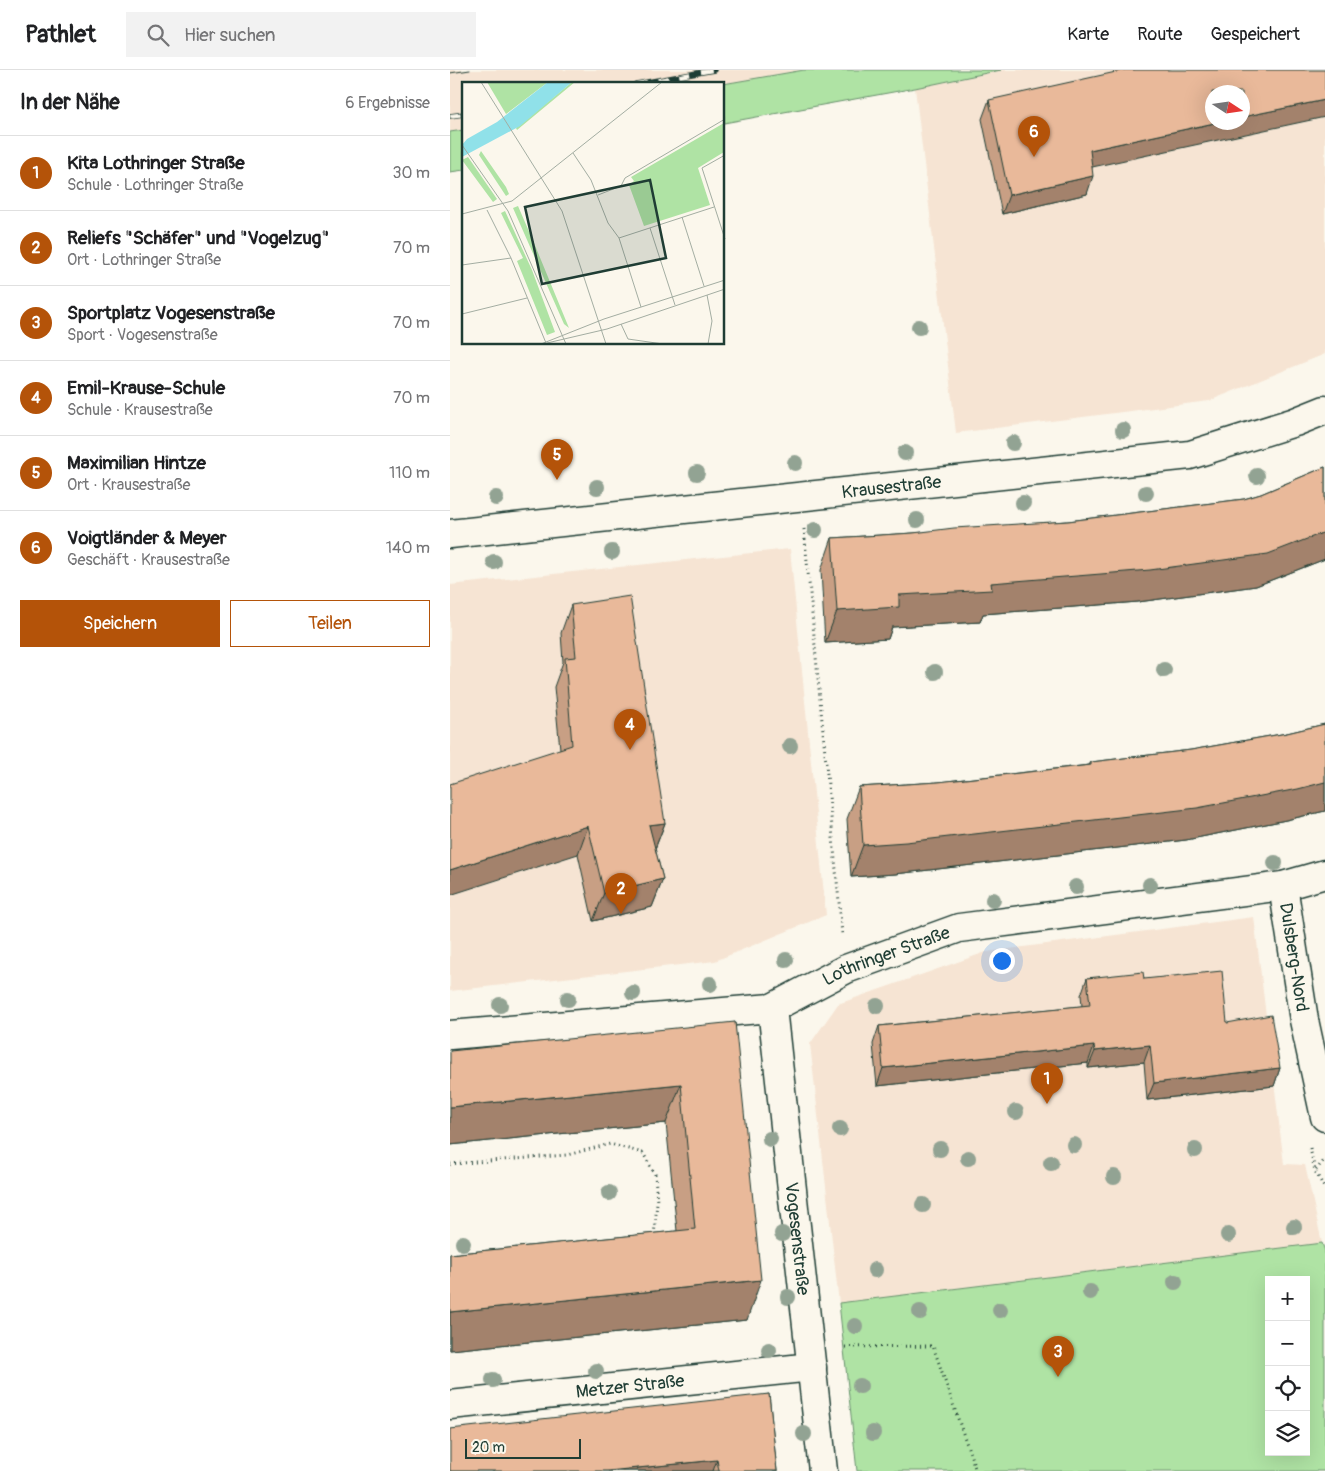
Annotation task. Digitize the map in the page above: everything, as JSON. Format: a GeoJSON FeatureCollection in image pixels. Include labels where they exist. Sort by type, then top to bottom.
{"type":"FeatureCollection","features":[{"type":"Feature","properties":{"kind":"street","name":"Krausestraße"},"geometry":{"type":"LineString","coordinates":[[450,534],[1045,472],[1190,455],[1295,422],[1325,410]]}},
{"type":"Feature","properties":{"kind":"street","name":"Lothringer Straße"},"geometry":{"type":"LineString","coordinates":[[450,1035],[772,1008],[846,969],[959,928],[1283,886],[1325,874]]}},
{"type":"Feature","properties":{"kind":"street","name":"Dulsberg-Nord"},"geometry":{"type":"LineString","coordinates":[[1283,886],[1304,1020],[1325,1117]]}},
{"type":"Feature","properties":{"kind":"street","name":"Vogesenstraße"},"geometry":{"type":"LineString","coordinates":[[772,1008],[823,1471]]}},
{"type":"Feature","properties":{"kind":"street","name":"Metzer Straße"},"geometry":{"type":"LineString","coordinates":[[450,1405],[810,1357]]}},
{"type":"Feature","properties":{"kind":"path"},"geometry":{"type":"LineString","coordinates":[[801,496],[846,969]]}},
{"type":"Feature","properties":{"kind":"path"},"geometry":{"type":"LineString","coordinates":[[450,1164],[568,1155],[610,1144],[643,1153],[655,1174],[657,1202],[654,1236],[648,1240]]}},
{"type":"Feature","properties":{"kind":"path"},"geometry":{"type":"LineString","coordinates":[[1315,1171],[1325,1159]]}},
{"type":"Feature","properties":{"kind":"path"},"geometry":{"type":"LineString","coordinates":[[810,1357],[933,1346],[976,1471]]}},
{"type":"Feature","properties":{"kind":"shaded area"},"geometry":{"type":"Polygon","coordinates":[[[450,70],[804,70],[725,84],[725,82],[462,82],[462,130],[450,132],[450,70]]]}},
{"type":"Feature","properties":{"kind":"shaded area"},"geometry":{"type":"Polygon","coordinates":[[[1003,70],[1325,70],[1325,354],[1209,401],[956,433],[915,88],[1003,70]]]}},
{"type":"Feature","properties":{"kind":"shaded area"},"geometry":{"type":"Polygon","coordinates":[[[790,549],[826,915],[715,961],[450,991],[450,585],[790,549]]]}},
{"type":"Feature","properties":{"kind":"shaded area"},"geometry":{"type":"Polygon","coordinates":[[[1254,917],[1284,1164],[1305,1165],[1322,1243],[839,1303],[810,1044],[838,1004],[986,952],[1254,917]]]}},
{"type":"Feature","properties":{"kind":"green space"},"geometry":{"type":"Polygon","coordinates":[[[804,70],[1001,70],[915,88],[725,123],[725,84],[804,70]]]}},
{"type":"Feature","properties":{"kind":"green space"},"geometry":{"type":"Polygon","coordinates":[[[462,130],[462,170],[450,172],[450,132],[462,130]]]}},
{"type":"Feature","properties":{"kind":"green space"},"geometry":{"type":"Polygon","coordinates":[[[1322,1243],[1325,1251],[1325,1471],[857,1471],[839,1303],[1322,1243]]]}},
{"type":"Feature","properties":{"kind":"building"},"geometry":{"type":"Polygon","coordinates":[[[1125,70],[1325,70],[1325,100],[1250,115],[1250,85],[1205,85],[1205,125],[1090,150],[1093,176],[1009,195],[989,100],[1125,70]]]}},
{"type":"Feature","properties":{"kind":"building"},"geometry":{"type":"Polygon","coordinates":[[[1325,467],[1325,532],[1268,554],[1150,570],[991,583],[992,590],[899,595],[899,607],[837,611],[832,538],[1068,521],[1244,499],[1261,494],[1325,467]]]}},
{"type":"Feature","properties":{"kind":"building"},"geometry":{"type":"Polygon","coordinates":[[[630,596],[665,823],[649,825],[663,879],[604,893],[588,826],[450,870],[450,784],[572,745],[565,658],[576,657],[571,605],[630,596]]]}},
{"type":"Feature","properties":{"kind":"building"},"geometry":{"type":"Polygon","coordinates":[[[1325,724],[1325,782],[1197,808],[906,842],[863,845],[859,787],[938,782],[1091,765],[1091,762],[1191,750],[1287,733],[1325,724]]]}},
{"type":"Feature","properties":{"kind":"building"},"geometry":{"type":"Polygon","coordinates":[[[1222,971],[1227,1023],[1271,1015],[1280,1068],[1154,1083],[1150,1045],[1095,1051],[1094,1046],[883,1068],[879,1026],[1090,1005],[1087,978],[1143,972],[1144,979],[1222,971]]]}},
{"type":"Feature","properties":{"kind":"building"},"geometry":{"type":"Polygon","coordinates":[[[735,1022],[761,1280],[450,1312],[450,1254],[695,1229],[681,1084],[450,1107],[450,1051],[735,1022]]]}},
{"type":"Feature","properties":{"kind":"building"},"geometry":{"type":"Polygon","coordinates":[[[769,1394],[777,1471],[719,1471],[717,1460],[608,1471],[450,1471],[450,1429],[769,1394]]]}},
{"type":"Feature","properties":{"kind":"tram line"},"geometry":{"type":"LineString","coordinates":[[450,73],[470,70]]}},
{"type":"Feature","properties":{"kind":"railway"},"geometry":{"type":"LineString","coordinates":[[647,82],[714,70]]}},
{"type":"Feature","properties":{"kind":"railway"},"geometry":{"type":"LineString","coordinates":[[450,116],[462,114]]}},
{"type":"Feature","properties":{"kind":"place","name":"Voigtländer & Meyer"},"geometry":{"type":"Point","coordinates":[1034,157]}},
{"type":"Feature","properties":{"kind":"place","name":"Maximilian Hintze"},"geometry":{"type":"Point","coordinates":[557,480]}},
{"type":"Feature","properties":{"kind":"place","name":"Emil-Krause-Schule"},"geometry":{"type":"Point","coordinates":[630,750]}},
{"type":"Feature","properties":{"kind":"place","name":"Reliefs \"Schäfer\" und \"Vogelzug\""},"geometry":{"type":"Point","coordinates":[621,914]}},
{"type":"Feature","properties":{"kind":"place","name":"Kita Lothringer Straße"},"geometry":{"type":"Point","coordinates":[1047,1104]}},
{"type":"Feature","properties":{"kind":"place","name":"Sportplatz Vogesenstraße"},"geometry":{"type":"Point","coordinates":[1058,1377]}}]}
